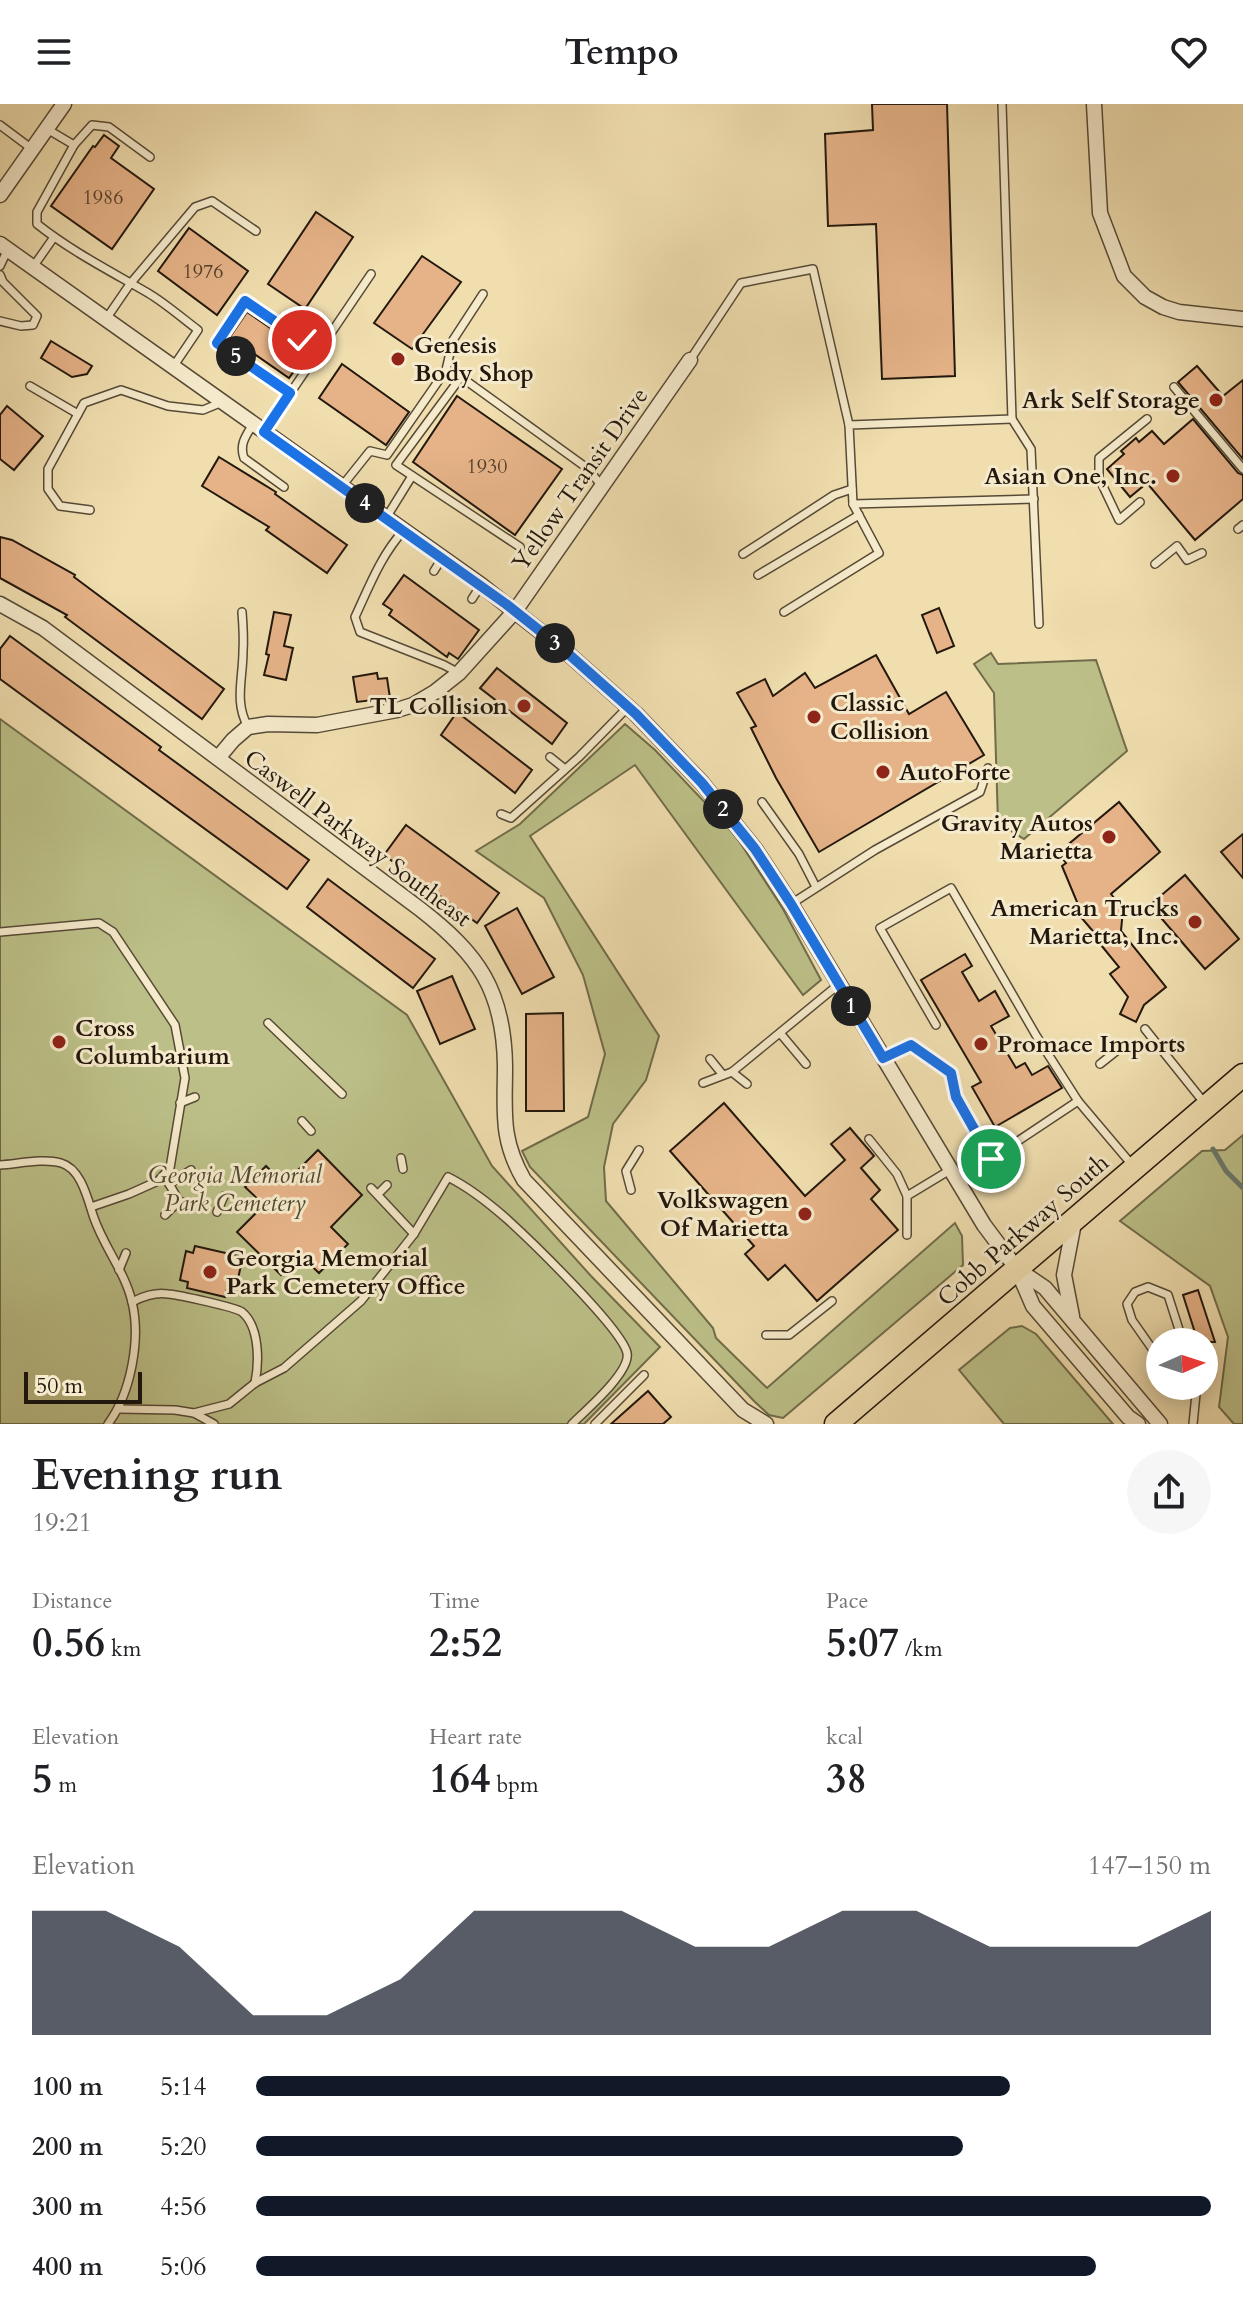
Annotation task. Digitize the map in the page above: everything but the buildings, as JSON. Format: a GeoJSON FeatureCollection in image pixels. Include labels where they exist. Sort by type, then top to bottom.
{"type":"FeatureCollection","features":[{"type":"Feature","properties":{"kind":"main road","name":"Cobb Parkway South"},"geometry":{"type":"LineString","coordinates":[[834,1424],[1243,1075]]}},
{"type":"Feature","properties":{"kind":"street"},"geometry":{"type":"LineString","coordinates":[[0,195],[8,175],[32,149],[64,104]]}},
{"type":"Feature","properties":{"kind":"street"},"geometry":{"type":"LineString","coordinates":[[1094,104],[1100,213],[1124,276],[1145,297],[1163,307],[1179,312],[1243,319]]}},
{"type":"Feature","properties":{"kind":"street"},"geometry":{"type":"LineString","coordinates":[[4,247],[515,611],[628,707],[702,783],[755,849],[791,904],[984,1225],[1017,1269],[1033,1306],[1128,1417],[1138,1424]]}},
{"type":"Feature","properties":{"kind":"street","name":"Yellow Transit Drive"},"geometry":{"type":"LineString","coordinates":[[248,727],[268,724],[317,725],[397,710],[435,692],[459,673],[515,611],[690,360]]}},
{"type":"Feature","properties":{"kind":"street","name":"Caswell Parkway Southeast"},"geometry":{"type":"LineString","coordinates":[[0,604],[43,628],[420,909],[462,944],[483,975],[499,1013],[504,1051],[506,1136],[512,1160],[524,1180],[743,1410],[766,1424]]}},
{"type":"Feature","properties":{"kind":"street"},"geometry":{"type":"LineString","coordinates":[[218,758],[248,727]]}},
{"type":"Feature","properties":{"kind":"street"},"geometry":{"type":"LineString","coordinates":[[1073,1320],[1064,1275],[1074,1220]]}},
{"type":"Feature","properties":{"kind":"street"},"geometry":{"type":"LineString","coordinates":[[1017,1269],[1045,1288],[1160,1424]]}},
{"type":"Feature","properties":{"kind":"street","name":"Caswell Parkway Southeast"},"geometry":{"type":"LineString","coordinates":[[743,1410],[750,1424]]}},
{"type":"Feature","properties":{"kind":"lane"},"geometry":{"type":"LineString","coordinates":[[1002,104],[1012,419],[1031,449],[1039,624]]}},
{"type":"Feature","properties":{"kind":"lane"},"geometry":{"type":"LineString","coordinates":[[0,125],[32,149]]}},
{"type":"Feature","properties":{"kind":"lane"},"geometry":{"type":"LineString","coordinates":[[150,157],[109,127],[92,125],[74,145],[37,212],[37,224],[149,293],[198,330],[173,367]]}},
{"type":"Feature","properties":{"kind":"lane"},"geometry":{"type":"LineString","coordinates":[[46,129],[74,145]]}},
{"type":"Feature","properties":{"kind":"lane"},"geometry":{"type":"LineString","coordinates":[[106,319],[130,284],[195,207],[212,201],[256,231]]}},
{"type":"Feature","properties":{"kind":"lane"},"geometry":{"type":"LineString","coordinates":[[33,267],[54,237]]}},
{"type":"Feature","properties":{"kind":"lane"},"geometry":{"type":"LineString","coordinates":[[0,266],[4,247]]}},
{"type":"Feature","properties":{"kind":"lane"},"geometry":{"type":"LineString","coordinates":[[690,360],[741,283],[813,269],[849,425],[853,504],[879,553],[784,612]]}},
{"type":"Feature","properties":{"kind":"lane"},"geometry":{"type":"LineString","coordinates":[[284,487],[244,458],[243,440],[290,393],[371,274]]}},
{"type":"Feature","properties":{"kind":"lane"},"geometry":{"type":"LineString","coordinates":[[0,275],[3,282],[37,316],[33,325],[21,326],[0,321]]}},
{"type":"Feature","properties":{"kind":"lane"},"geometry":{"type":"LineString","coordinates":[[342,486],[370,451],[387,455],[446,370],[453,340],[483,294]]}},
{"type":"Feature","properties":{"kind":"lane"},"geometry":{"type":"LineString","coordinates":[[290,393],[217,343],[245,301],[302,340]]}},
{"type":"Feature","properties":{"kind":"lane"},"geometry":{"type":"LineString","coordinates":[[520,547],[396,465],[461,377],[587,468],[602,486]]}},
{"type":"Feature","properties":{"kind":"lane"},"geometry":{"type":"LineString","coordinates":[[30,386],[78,414]]}},
{"type":"Feature","properties":{"kind":"lane"},"geometry":{"type":"LineString","coordinates":[[1174,387],[1243,469]]}},
{"type":"Feature","properties":{"kind":"lane"},"geometry":{"type":"LineString","coordinates":[[90,510],[60,506],[48,489],[48,469],[84,403],[121,390],[168,406],[191,409],[203,410],[222,402]]}},
{"type":"Feature","properties":{"kind":"lane"},"geometry":{"type":"LineString","coordinates":[[849,425],[1012,419]]}},
{"type":"Feature","properties":{"kind":"lane"},"geometry":{"type":"LineString","coordinates":[[1140,502],[1119,520],[1099,478],[1099,458],[1147,419]]}},
{"type":"Feature","properties":{"kind":"lane"},"geometry":{"type":"LineString","coordinates":[[386,518],[412,476]]}},
{"type":"Feature","properties":{"kind":"lane"},"geometry":{"type":"LineString","coordinates":[[743,554],[834,495],[852,489]]}},
{"type":"Feature","properties":{"kind":"lane"},"geometry":{"type":"LineString","coordinates":[[853,504],[1034,499]]}},
{"type":"Feature","properties":{"kind":"lane"},"geometry":{"type":"LineString","coordinates":[[758,575],[859,515]]}},
{"type":"Feature","properties":{"kind":"lane"},"geometry":{"type":"LineString","coordinates":[[404,530],[376,571],[355,617],[360,632],[459,673]]}},
{"type":"Feature","properties":{"kind":"lane"},"geometry":{"type":"LineString","coordinates":[[1155,564],[1177,546],[1187,560],[1202,553]]}},
{"type":"Feature","properties":{"kind":"lane"},"geometry":{"type":"LineString","coordinates":[[434,571],[442,558]]}},
{"type":"Feature","properties":{"kind":"lane"},"geometry":{"type":"LineString","coordinates":[[472,599],[481,585]]}},
{"type":"Feature","properties":{"kind":"lane"},"geometry":{"type":"LineString","coordinates":[[242,612],[243,652],[239,695],[241,714],[248,727]]}},
{"type":"Feature","properties":{"kind":"lane"},"geometry":{"type":"LineString","coordinates":[[501,814],[511,818],[628,707]]}},
{"type":"Feature","properties":{"kind":"lane"},"geometry":{"type":"LineString","coordinates":[[550,757],[565,769]]}},
{"type":"Feature","properties":{"kind":"lane"},"geometry":{"type":"LineString","coordinates":[[791,904],[875,850],[980,792],[988,768]]}},
{"type":"Feature","properties":{"kind":"lane"},"geometry":{"type":"LineString","coordinates":[[762,802],[799,854],[816,887]]}},
{"type":"Feature","properties":{"kind":"lane"},"geometry":{"type":"LineString","coordinates":[[936,1025],[880,928],[951,888],[1037,1037],[1078,1101],[1135,1168]]}},
{"type":"Feature","properties":{"kind":"lane"},"geometry":{"type":"LineString","coordinates":[[0,932],[99,923],[113,932],[175,1025],[185,1078],[170,1168],[158,1181],[91,1207]]}},
{"type":"Feature","properties":{"kind":"lane"},"geometry":{"type":"LineString","coordinates":[[703,1083],[732,1072],[838,985]]}},
{"type":"Feature","properties":{"kind":"lane"},"geometry":{"type":"LineString","coordinates":[[268,1023],[342,1094]]}},
{"type":"Feature","properties":{"kind":"lane"},"geometry":{"type":"LineString","coordinates":[[1145,1029],[1207,1106]]}},
{"type":"Feature","properties":{"kind":"lane"},"geometry":{"type":"LineString","coordinates":[[780,1033],[806,1064]]}},
{"type":"Feature","properties":{"kind":"lane"},"geometry":{"type":"LineString","coordinates":[[883,1058],[911,1045],[951,1073],[956,1097],[991,1159],[1078,1101]]}},
{"type":"Feature","properties":{"kind":"lane"},"geometry":{"type":"LineString","coordinates":[[1100,1064],[1124,1045]]}},
{"type":"Feature","properties":{"kind":"lane"},"geometry":{"type":"LineString","coordinates":[[710,1059],[723,1075]]}},
{"type":"Feature","properties":{"kind":"lane"},"geometry":{"type":"LineString","coordinates":[[732,1072],[747,1084]]}},
{"type":"Feature","properties":{"kind":"lane"},"geometry":{"type":"LineString","coordinates":[[180,1103],[195,1097]]}},
{"type":"Feature","properties":{"kind":"lane"},"geometry":{"type":"LineString","coordinates":[[302,1121],[311,1131]]}},
{"type":"Feature","properties":{"kind":"lane"},"geometry":{"type":"LineString","coordinates":[[869,1139],[897,1174],[907,1196],[907,1235]]}},
{"type":"Feature","properties":{"kind":"lane"},"geometry":{"type":"LineString","coordinates":[[631,1190],[626,1171],[639,1150]]}},
{"type":"Feature","properties":{"kind":"lane"},"geometry":{"type":"LineString","coordinates":[[401,1158],[403,1169]]}},
{"type":"Feature","properties":{"kind":"lane"},"geometry":{"type":"LineString","coordinates":[[0,1165],[62,1163],[73,1171],[85,1191],[94,1218],[119,1270],[132,1302],[136,1351],[119,1409],[108,1424]]}},
{"type":"Feature","properties":{"kind":"lane"},"geometry":{"type":"LineString","coordinates":[[907,1196],[950,1169]]}},
{"type":"Feature","properties":{"kind":"lane"},"geometry":{"type":"LineString","coordinates":[[169,1184],[191,1170]]}},
{"type":"Feature","properties":{"kind":"lane"},"geometry":{"type":"LineString","coordinates":[[164,1175],[179,1201],[192,1205]]}},
{"type":"Feature","properties":{"kind":"lane"},"geometry":{"type":"LineString","coordinates":[[194,1413],[229,1404],[255,1383],[284,1368],[364,1298],[414,1234],[448,1177],[465,1186],[509,1221],[607,1320],[627,1352],[626,1364],[601,1396],[572,1424]]}},
{"type":"Feature","properties":{"kind":"lane"},"geometry":{"type":"LineString","coordinates":[[387,1185],[374,1191],[414,1234]]}},
{"type":"Feature","properties":{"kind":"lane"},"geometry":{"type":"LineString","coordinates":[[217,1212],[224,1196]]}},
{"type":"Feature","properties":{"kind":"lane"},"geometry":{"type":"LineString","coordinates":[[165,1215],[179,1201]]}},
{"type":"Feature","properties":{"kind":"lane"},"geometry":{"type":"LineString","coordinates":[[119,1270],[126,1253]]}},
{"type":"Feature","properties":{"kind":"lane"},"geometry":{"type":"LineString","coordinates":[[1146,1340],[1132,1320],[1127,1304],[1135,1292],[1148,1287],[1168,1295],[1179,1328]]}},
{"type":"Feature","properties":{"kind":"lane"},"geometry":{"type":"LineString","coordinates":[[132,1302],[145,1295],[167,1293],[240,1310],[253,1325],[258,1367],[255,1383]]}},
{"type":"Feature","properties":{"kind":"lane"},"geometry":{"type":"LineString","coordinates":[[766,1335],[789,1335],[832,1301]]}},
{"type":"Feature","properties":{"kind":"lane"},"geometry":{"type":"LineString","coordinates":[[595,1424],[644,1375]]}},
{"type":"Feature","properties":{"kind":"lane"},"geometry":{"type":"LineString","coordinates":[[1193,1424],[1196,1400]]}},
{"type":"Feature","properties":{"kind":"lane"},"geometry":{"type":"LineString","coordinates":[[119,1409],[175,1410],[194,1413],[214,1424]]}},
{"type":"Feature","properties":{"kind":"green space"},"geometry":{"type":"Polygon","coordinates":[[[991,653],[998,664],[1096,660],[1127,751],[1024,839],[998,823],[994,693],[974,664],[991,653]]]}},
{"type":"Feature","properties":{"kind":"green space","name":"Georgia Memorial Park Cemetery"},"geometry":{"type":"Polygon","coordinates":[[[0,719],[407,1015],[492,1166],[660,1347],[584,1424],[0,1424],[0,719]]]}},
{"type":"Feature","properties":{"kind":"green space"},"geometry":{"type":"Polygon","coordinates":[[[625,724],[655,750],[734,833],[783,909],[821,980],[803,995],[635,765],[530,836],[659,1036],[646,1080],[613,1124],[604,1167],[606,1201],[713,1328],[716,1338],[767,1388],[955,1223],[962,1236],[963,1265],[783,1418],[769,1415],[754,1401],[530,1167],[522,1151],[588,1117],[605,1054],[583,975],[544,898],[476,851],[520,824],[625,724]]]}},
{"type":"Feature","properties":{"kind":"green space"},"geometry":{"type":"Polygon","coordinates":[[[1243,1135],[1243,1424],[1234,1424],[1219,1407],[1228,1337],[1210,1286],[1120,1221],[1202,1151],[1225,1150],[1243,1135]]]}},
{"type":"Feature","properties":{"kind":"green space"},"geometry":{"type":"Polygon","coordinates":[[[1022,1326],[1036,1334],[1113,1424],[1004,1424],[959,1370],[1010,1328],[1022,1326]]]}},
{"type":"Feature","properties":{"kind":"waterway"},"geometry":{"type":"LineString","coordinates":[[1213,1149],[1226,1171],[1243,1188]]}},
{"type":"Feature","properties":{"kind":"place","name":"Genesis Body Shop"},"geometry":{"type":"Point","coordinates":[398,359]}},
{"type":"Feature","properties":{"kind":"place","name":"Ark Self Storage"},"geometry":{"type":"Point","coordinates":[1216,400]}},
{"type":"Feature","properties":{"kind":"place","name":"Asian One, Inc."},"geometry":{"type":"Point","coordinates":[1173,476]}},
{"type":"Feature","properties":{"kind":"place","name":"TL Collision"},"geometry":{"type":"Point","coordinates":[524,706]}},
{"type":"Feature","properties":{"kind":"place","name":"Classic Collision"},"geometry":{"type":"Point","coordinates":[814,717]}},
{"type":"Feature","properties":{"kind":"place","name":"AutoForte"},"geometry":{"type":"Point","coordinates":[883,772]}},
{"type":"Feature","properties":{"kind":"place","name":"Gravity Autos Marietta"},"geometry":{"type":"Point","coordinates":[1109,837]}},
{"type":"Feature","properties":{"kind":"place","name":"American Trucks Marietta, Inc."},"geometry":{"type":"Point","coordinates":[1195,922]}},
{"type":"Feature","properties":{"kind":"place","name":"Cross Columbarium"},"geometry":{"type":"Point","coordinates":[59,1042]}},
{"type":"Feature","properties":{"kind":"place","name":"Promace Imports"},"geometry":{"type":"Point","coordinates":[981,1044]}},
{"type":"Feature","properties":{"kind":"place","name":"Volkswagen Of Marietta"},"geometry":{"type":"Point","coordinates":[805,1214]}},
{"type":"Feature","properties":{"kind":"place","name":"Georgia Memorial Park Cemetery Office"},"geometry":{"type":"Point","coordinates":[210,1272]}},
{"type":"Feature","properties":{"kind":"route"},"geometry":{"type":"LineString","coordinates":[[302,340],[245,301],[217,343],[290,393],[264,432],[506,604],[636,714],[702,783],[755,849],[883,1058],[911,1045],[951,1073],[956,1097],[991,1159]]}}]}
